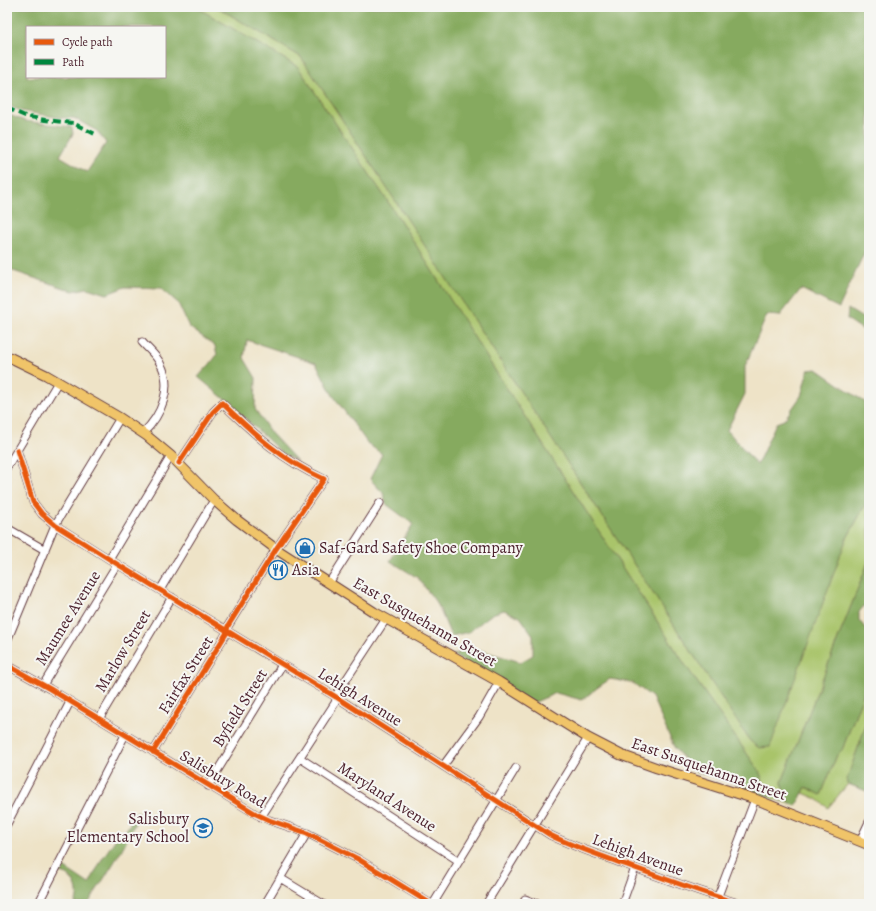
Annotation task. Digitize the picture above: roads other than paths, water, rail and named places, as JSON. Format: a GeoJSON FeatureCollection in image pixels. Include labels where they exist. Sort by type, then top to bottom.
{"type":"FeatureCollection","features":[{"type":"Feature","properties":{"kind":"main road","name":"East Susquehanna Street"},"geometry":{"type":"LineString","coordinates":[[7,356],[34,368],[143,433],[179,463],[214,500],[237,520],[276,549],[386,619],[499,682],[588,738],[621,755],[755,799],[869,845]]}},
{"type":"Feature","properties":{"kind":"street"},"geometry":{"type":"LineString","coordinates":[[142,342],[161,364],[164,370],[166,382],[161,409],[154,421],[143,433]]}},
{"type":"Feature","properties":{"kind":"street"},"geometry":{"type":"LineString","coordinates":[[7,467],[58,382]]}},
{"type":"Feature","properties":{"kind":"street","name":"Fairfax Street"},"geometry":{"type":"LineString","coordinates":[[153,752],[226,634],[228,626],[276,549],[324,479],[295,464],[269,446],[222,403],[213,412],[179,463]]}},
{"type":"Feature","properties":{"kind":"street"},"geometry":{"type":"LineString","coordinates":[[7,641],[9,629],[55,525],[120,418]]}},
{"type":"Feature","properties":{"kind":"street","name":"Lehigh Avenue"},"geometry":{"type":"LineString","coordinates":[[17,450],[34,502],[42,514],[55,525],[109,559],[336,697],[496,800],[565,842],[635,868],[716,901],[741,904]]}},
{"type":"Feature","properties":{"kind":"street","name":"Maumee Avenue"},"geometry":{"type":"LineString","coordinates":[[109,559],[171,456]]}},
{"type":"Feature","properties":{"kind":"street"},"geometry":{"type":"LineString","coordinates":[[160,590],[214,500]]}},
{"type":"Feature","properties":{"kind":"street"},"geometry":{"type":"LineString","coordinates":[[329,583],[380,503]]}},
{"type":"Feature","properties":{"kind":"street"},"geometry":{"type":"LineString","coordinates":[[7,528],[45,550]]}},
{"type":"Feature","properties":{"kind":"street","name":"Maumee Avenue"},"geometry":{"type":"LineString","coordinates":[[43,685],[117,564]]}},
{"type":"Feature","properties":{"kind":"street","name":"Marlow Street"},"geometry":{"type":"LineString","coordinates":[[99,719],[172,597]]}},
{"type":"Feature","properties":{"kind":"street"},"geometry":{"type":"LineString","coordinates":[[261,817],[335,703],[338,692],[386,619]]}},
{"type":"Feature","properties":{"kind":"street","name":"Byfield Street"},"geometry":{"type":"LineString","coordinates":[[208,786],[282,664]]}},
{"type":"Feature","properties":{"kind":"street","name":"Salisbury Road"},"geometry":{"type":"LineString","coordinates":[[7,665],[43,685],[261,817],[307,833],[358,859],[432,904]]}},
{"type":"Feature","properties":{"kind":"street"},"geometry":{"type":"LineString","coordinates":[[443,766],[479,717],[499,682]]}},
{"type":"Feature","properties":{"kind":"street"},"geometry":{"type":"LineString","coordinates":[[7,824],[70,702]]}},
{"type":"Feature","properties":{"kind":"street"},"geometry":{"type":"LineString","coordinates":[[38,904],[125,735]]}},
{"type":"Feature","properties":{"kind":"street"},"geometry":{"type":"LineString","coordinates":[[486,904],[588,738]]}},
{"type":"Feature","properties":{"kind":"street","name":"Maryland Avenue"},"geometry":{"type":"LineString","coordinates":[[300,758],[459,860]]}},
{"type":"Feature","properties":{"kind":"street"},"geometry":{"type":"LineString","coordinates":[[432,904],[516,768]]}},
{"type":"Feature","properties":{"kind":"street"},"geometry":{"type":"LineString","coordinates":[[716,901],[755,799]]}},
{"type":"Feature","properties":{"kind":"street"},"geometry":{"type":"LineString","coordinates":[[860,841],[869,822]]}},
{"type":"Feature","properties":{"kind":"street"},"geometry":{"type":"LineString","coordinates":[[265,904],[307,833]]}},
{"type":"Feature","properties":{"kind":"street"},"geometry":{"type":"LineString","coordinates":[[622,904],[635,868]]}},
{"type":"Feature","properties":{"kind":"street"},"geometry":{"type":"LineString","coordinates":[[280,878],[323,904]]}},
{"type":"Feature","properties":{"kind":"street"},"geometry":{"type":"LineString","coordinates":[[525,899],[538,904]]}},
{"type":"Feature","properties":{"kind":"place","name":"Saf-Gard Safety Shoe Company"},"geometry":{"type":"Point","coordinates":[305,548]}},
{"type":"Feature","properties":{"kind":"place","name":"Asia"},"geometry":{"type":"Point","coordinates":[278,570]}},
{"type":"Feature","properties":{"kind":"place","name":"Salisbury Elementary School"},"geometry":{"type":"Point","coordinates":[203,828]}}]}
